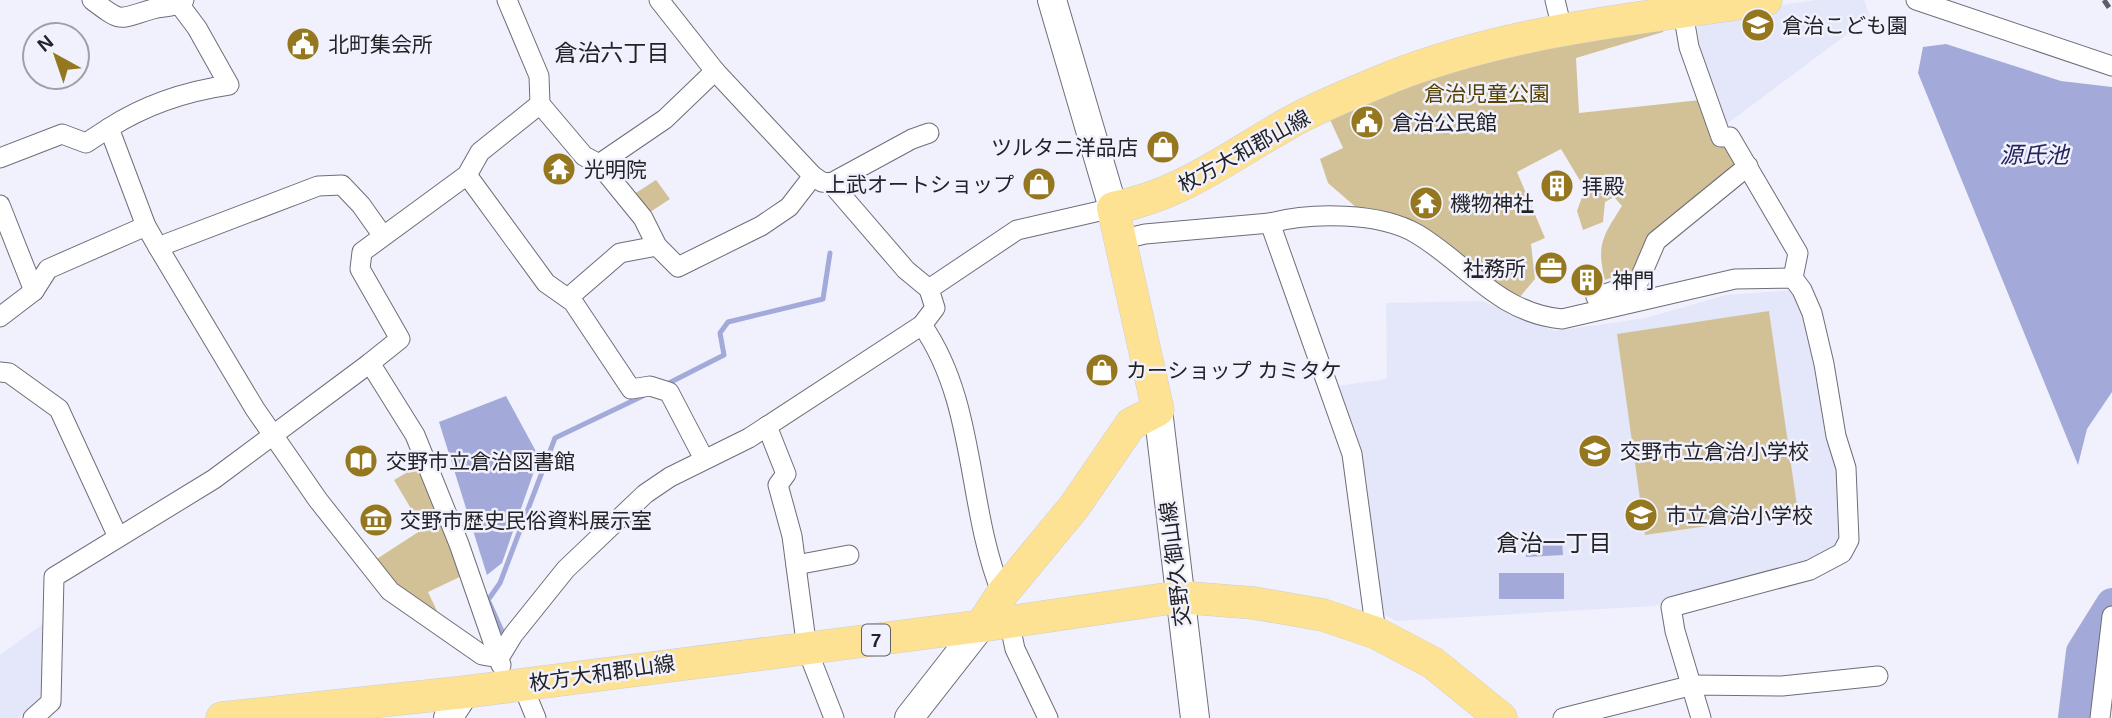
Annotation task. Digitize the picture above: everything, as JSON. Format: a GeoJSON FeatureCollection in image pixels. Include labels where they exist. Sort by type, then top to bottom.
{"type":"FeatureCollection","features":[{"type":"Feature","properties":{"kind":"main road"},"geometry":{"type":"LineString","coordinates":[[909,718],[997,614],[1131,424],[1158,410],[1113,208],[1052,0]]}},
{"type":"Feature","properties":{"kind":"main road","name":"枚方大和郡山線"},"geometry":{"type":"LineString","coordinates":[[1113,208],[1139,203],[1189,184],[1291,122],[1393,77],[1559,14],[1683,12],[1766,0]]}},
{"type":"Feature","properties":{"kind":"main road","name":"交野久御山線"},"geometry":{"type":"LineString","coordinates":[[1158,410],[1178,597],[1195,718]]}},
{"type":"Feature","properties":{"kind":"main road","name":"枚方大和郡山線"},"geometry":{"type":"LineString","coordinates":[[222,718],[466,692],[509,676],[807,649],[997,614],[1178,597],[1254,603],[1323,615],[1376,633],[1433,663],[1501,718]]}},
{"type":"Feature","properties":{"kind":"main road"},"geometry":{"type":"LineString","coordinates":[[448,718],[466,692]]}},
{"type":"Feature","properties":{"kind":"street"},"geometry":{"type":"LineString","coordinates":[[0,158],[62,134],[86,143],[130,115],[194,90],[229,85],[180,2],[128,19],[114,16],[92,0]]}},
{"type":"Feature","properties":{"kind":"street"},"geometry":{"type":"LineString","coordinates":[[507,0],[539,76],[540,104],[584,156],[599,164],[643,218],[657,246],[678,267],[761,226],[822,180],[929,133]]}},
{"type":"Feature","properties":{"kind":"street"},"geometry":{"type":"LineString","coordinates":[[509,676],[513,635],[566,569],[645,494],[767,426],[922,325],[935,308],[929,289],[906,270],[715,71],[659,0]]}},
{"type":"Feature","properties":{"kind":"street"},"geometry":{"type":"LineString","coordinates":[[1916,0],[2112,66]]}},
{"type":"Feature","properties":{"kind":"street"},"geometry":{"type":"LineString","coordinates":[[1683,12],[1689,47],[1721,137],[1730,137],[1798,253],[1793,278],[1812,313],[1836,436],[1846,468],[1849,540],[1843,552],[1810,570],[1671,607],[1675,631],[1701,718]]}},
{"type":"Feature","properties":{"kind":"street"},"geometry":{"type":"LineString","coordinates":[[599,164],[664,119],[715,71]]}},
{"type":"Feature","properties":{"kind":"street"},"geometry":{"type":"LineString","coordinates":[[33,718],[51,702],[54,577],[214,479],[400,339],[360,270],[362,252],[467,174],[480,152],[540,104]]}},
{"type":"Feature","properties":{"kind":"street"},"geometry":{"type":"LineString","coordinates":[[109,128],[146,226],[254,409],[318,500],[390,591],[509,676]]}},
{"type":"Feature","properties":{"kind":"street"},"geometry":{"type":"LineString","coordinates":[[1562,319],[1562,308],[1638,283],[1656,241],[1748,166]]}},
{"type":"Feature","properties":{"kind":"street"},"geometry":{"type":"LineString","coordinates":[[467,174],[546,283],[568,298],[631,389],[659,389],[669,392],[704,459]]}},
{"type":"Feature","properties":{"kind":"street"},"geometry":{"type":"LineString","coordinates":[[158,247],[318,186],[342,185],[361,205],[383,236]]}},
{"type":"Feature","properties":{"kind":"street"},"geometry":{"type":"LineString","coordinates":[[0,205],[34,291]]}},
{"type":"Feature","properties":{"kind":"street"},"geometry":{"type":"LineString","coordinates":[[929,289],[1017,230],[1113,208]]}},
{"type":"Feature","properties":{"kind":"street"},"geometry":{"type":"LineString","coordinates":[[1120,240],[1145,234],[1270,223],[1289,218],[1342,216],[1398,225],[1418,234],[1496,296],[1550,318],[1562,319],[1735,279],[1793,278]]}},
{"type":"Feature","properties":{"kind":"street"},"geometry":{"type":"LineString","coordinates":[[1270,223],[1352,454],[1376,633]]}},
{"type":"Feature","properties":{"kind":"street"},"geometry":{"type":"LineString","coordinates":[[0,317],[34,291],[48,269],[146,226]]}},
{"type":"Feature","properties":{"kind":"street"},"geometry":{"type":"LineString","coordinates":[[568,298],[620,253],[657,246]]}},
{"type":"Feature","properties":{"kind":"street"},"geometry":{"type":"LineString","coordinates":[[922,325],[939,349],[951,377],[964,423],[997,614],[1048,718]]}},
{"type":"Feature","properties":{"kind":"street"},"geometry":{"type":"LineString","coordinates":[[370,363],[415,435],[509,676],[536,718]]}},
{"type":"Feature","properties":{"kind":"street"},"geometry":{"type":"LineString","coordinates":[[0,372],[9,373],[59,409],[118,537]]}},
{"type":"Feature","properties":{"kind":"street"},"geometry":{"type":"LineString","coordinates":[[767,426],[786,474],[778,485],[792,536],[807,649],[834,718]]}},
{"type":"Feature","properties":{"kind":"street"},"geometry":{"type":"LineString","coordinates":[[796,565],[849,555]]}},
{"type":"Feature","properties":{"kind":"street"},"geometry":{"type":"LineString","coordinates":[[2099,718],[2112,616]]}},
{"type":"Feature","properties":{"kind":"street"},"geometry":{"type":"LineString","coordinates":[[1563,718],[1693,685],[1782,686],[1878,676]]}},
{"type":"Feature","properties":{"kind":"shaded area"},"geometry":{"type":"Polygon","coordinates":[[[1815,0],[1864,0],[1870,17],[1724,126],[1700,57],[1697,18],[1815,0]]]}},
{"type":"Feature","properties":{"kind":"shaded area","name":"交野市立倉治小学校"},"geometry":{"type":"Polygon","coordinates":[[[1795,290],[1817,360],[1839,469],[1843,539],[1809,565],[1653,606],[1397,621],[1378,612],[1367,481],[1337,386],[1387,379],[1386,303],[1482,301],[1555,331],[1646,318],[1726,295],[1795,290]]]}},
{"type":"Feature","properties":{"kind":"shaded area"},"geometry":{"type":"Polygon","coordinates":[[[47,621],[42,696],[18,718],[0,718],[0,655],[47,621]]]}},
{"type":"Feature","properties":{"kind":"green space","name":"機物神社"},"geometry":{"type":"Polygon","coordinates":[[[1667,22],[1663,32],[1576,58],[1579,113],[1700,100],[1739,165],[1636,269],[1605,280],[1601,249],[1610,225],[1622,206],[1614,197],[1605,202],[1603,222],[1583,230],[1577,211],[1585,189],[1561,149],[1517,172],[1545,238],[1531,244],[1535,279],[1519,298],[1358,209],[1328,183],[1320,159],[1343,148],[1326,111],[1409,76],[1667,22]]]}},
{"type":"Feature","properties":{"kind":"green space"},"geometry":{"type":"Polygon","coordinates":[[[656,180],[670,199],[644,216],[631,196],[656,180]]]}},
{"type":"Feature","properties":{"kind":"green space"},"geometry":{"type":"Polygon","coordinates":[[[1769,311],[1798,513],[1645,535],[1617,334],[1769,311]]]}},
{"type":"Feature","properties":{"kind":"green space"},"geometry":{"type":"Polygon","coordinates":[[[418,466],[466,574],[428,592],[437,611],[428,615],[372,562],[423,529],[394,480],[418,466]]]}},
{"type":"Feature","properties":{"kind":"water","name":"源氏池"},"geometry":{"type":"Polygon","coordinates":[[[1946,44],[2061,81],[2112,87],[2112,392],[2087,429],[2078,465],[1918,73],[1923,47],[1946,44]]]}},
{"type":"Feature","properties":{"kind":"water"},"geometry":{"type":"Polygon","coordinates":[[[506,396],[539,457],[502,563],[487,575],[439,422],[506,396]]]}},
{"type":"Feature","properties":{"kind":"water"},"geometry":{"type":"Polygon","coordinates":[[[1562,541],[1563,555],[1526,557],[1526,543],[1562,541]]]}},
{"type":"Feature","properties":{"kind":"water"},"geometry":{"type":"Polygon","coordinates":[[[1499,573],[1564,573],[1564,599],[1499,599],[1499,573]]]}},
{"type":"Feature","properties":{"kind":"waterway"},"geometry":{"type":"LineString","coordinates":[[665,385],[724,355],[720,333],[728,322],[823,299],[830,253]]}},
{"type":"Feature","properties":{"kind":"waterway"},"geometry":{"type":"LineString","coordinates":[[502,631],[488,600],[500,583],[555,438],[647,394]]}},
{"type":"Feature","properties":{"kind":"waterway"},"geometry":{"type":"LineString","coordinates":[[2074,718],[2082,652],[2112,604]]}},
{"type":"Feature","properties":{"kind":"railway"},"geometry":{"type":"LineString","coordinates":[[2104,0],[2112,12]]}},
{"type":"Feature","properties":{"kind":"place","name":"倉治こども園"},"geometry":{"type":"Point","coordinates":[1758,25]}},
{"type":"Feature","properties":{"kind":"place","name":"北町集会所"},"geometry":{"type":"Point","coordinates":[303,44]}},
{"type":"Feature","properties":{"kind":"place","name":"倉治公民館"},"geometry":{"type":"Point","coordinates":[1367,122]}},
{"type":"Feature","properties":{"kind":"place","name":"ツルタニ洋品店"},"geometry":{"type":"Point","coordinates":[1163,147]}},
{"type":"Feature","properties":{"kind":"place","name":"光明院"},"geometry":{"type":"Point","coordinates":[559,169]}},
{"type":"Feature","properties":{"kind":"place","name":"上武オートショップ"},"geometry":{"type":"Point","coordinates":[1039,184]}},
{"type":"Feature","properties":{"kind":"place","name":"拝殿"},"geometry":{"type":"Point","coordinates":[1557,186]}},
{"type":"Feature","properties":{"kind":"place","name":"機物神社"},"geometry":{"type":"Point","coordinates":[1426,203]}},
{"type":"Feature","properties":{"kind":"place","name":"社務所"},"geometry":{"type":"Point","coordinates":[1551,268]}},
{"type":"Feature","properties":{"kind":"place","name":"神門"},"geometry":{"type":"Point","coordinates":[1587,280]}},
{"type":"Feature","properties":{"kind":"place","name":"カーショップ カミタケ"},"geometry":{"type":"Point","coordinates":[1102,370]}},
{"type":"Feature","properties":{"kind":"place","name":"交野市立倉治小学校"},"geometry":{"type":"Point","coordinates":[1595,451]}},
{"type":"Feature","properties":{"kind":"place","name":"交野市立倉治図書館"},"geometry":{"type":"Point","coordinates":[361,461]}},
{"type":"Feature","properties":{"kind":"place","name":"市立倉治小学校"},"geometry":{"type":"Point","coordinates":[1641,515]}},
{"type":"Feature","properties":{"kind":"place","name":"交野市歴史民俗資料展示室"},"geometry":{"type":"Point","coordinates":[376,520]}},
{"type":"Feature","properties":{"kind":"district","name":"倉治六丁目"},"geometry":{"type":"Point","coordinates":[612,53]}},
{"type":"Feature","properties":{"kind":"district","name":"倉治一丁目"},"geometry":{"type":"Point","coordinates":[1554,543]}},
{"type":"Feature","properties":{"kind":"park label","name":"倉治児童公園"},"geometry":{"type":"Point","coordinates":[1487,93]}}]}
